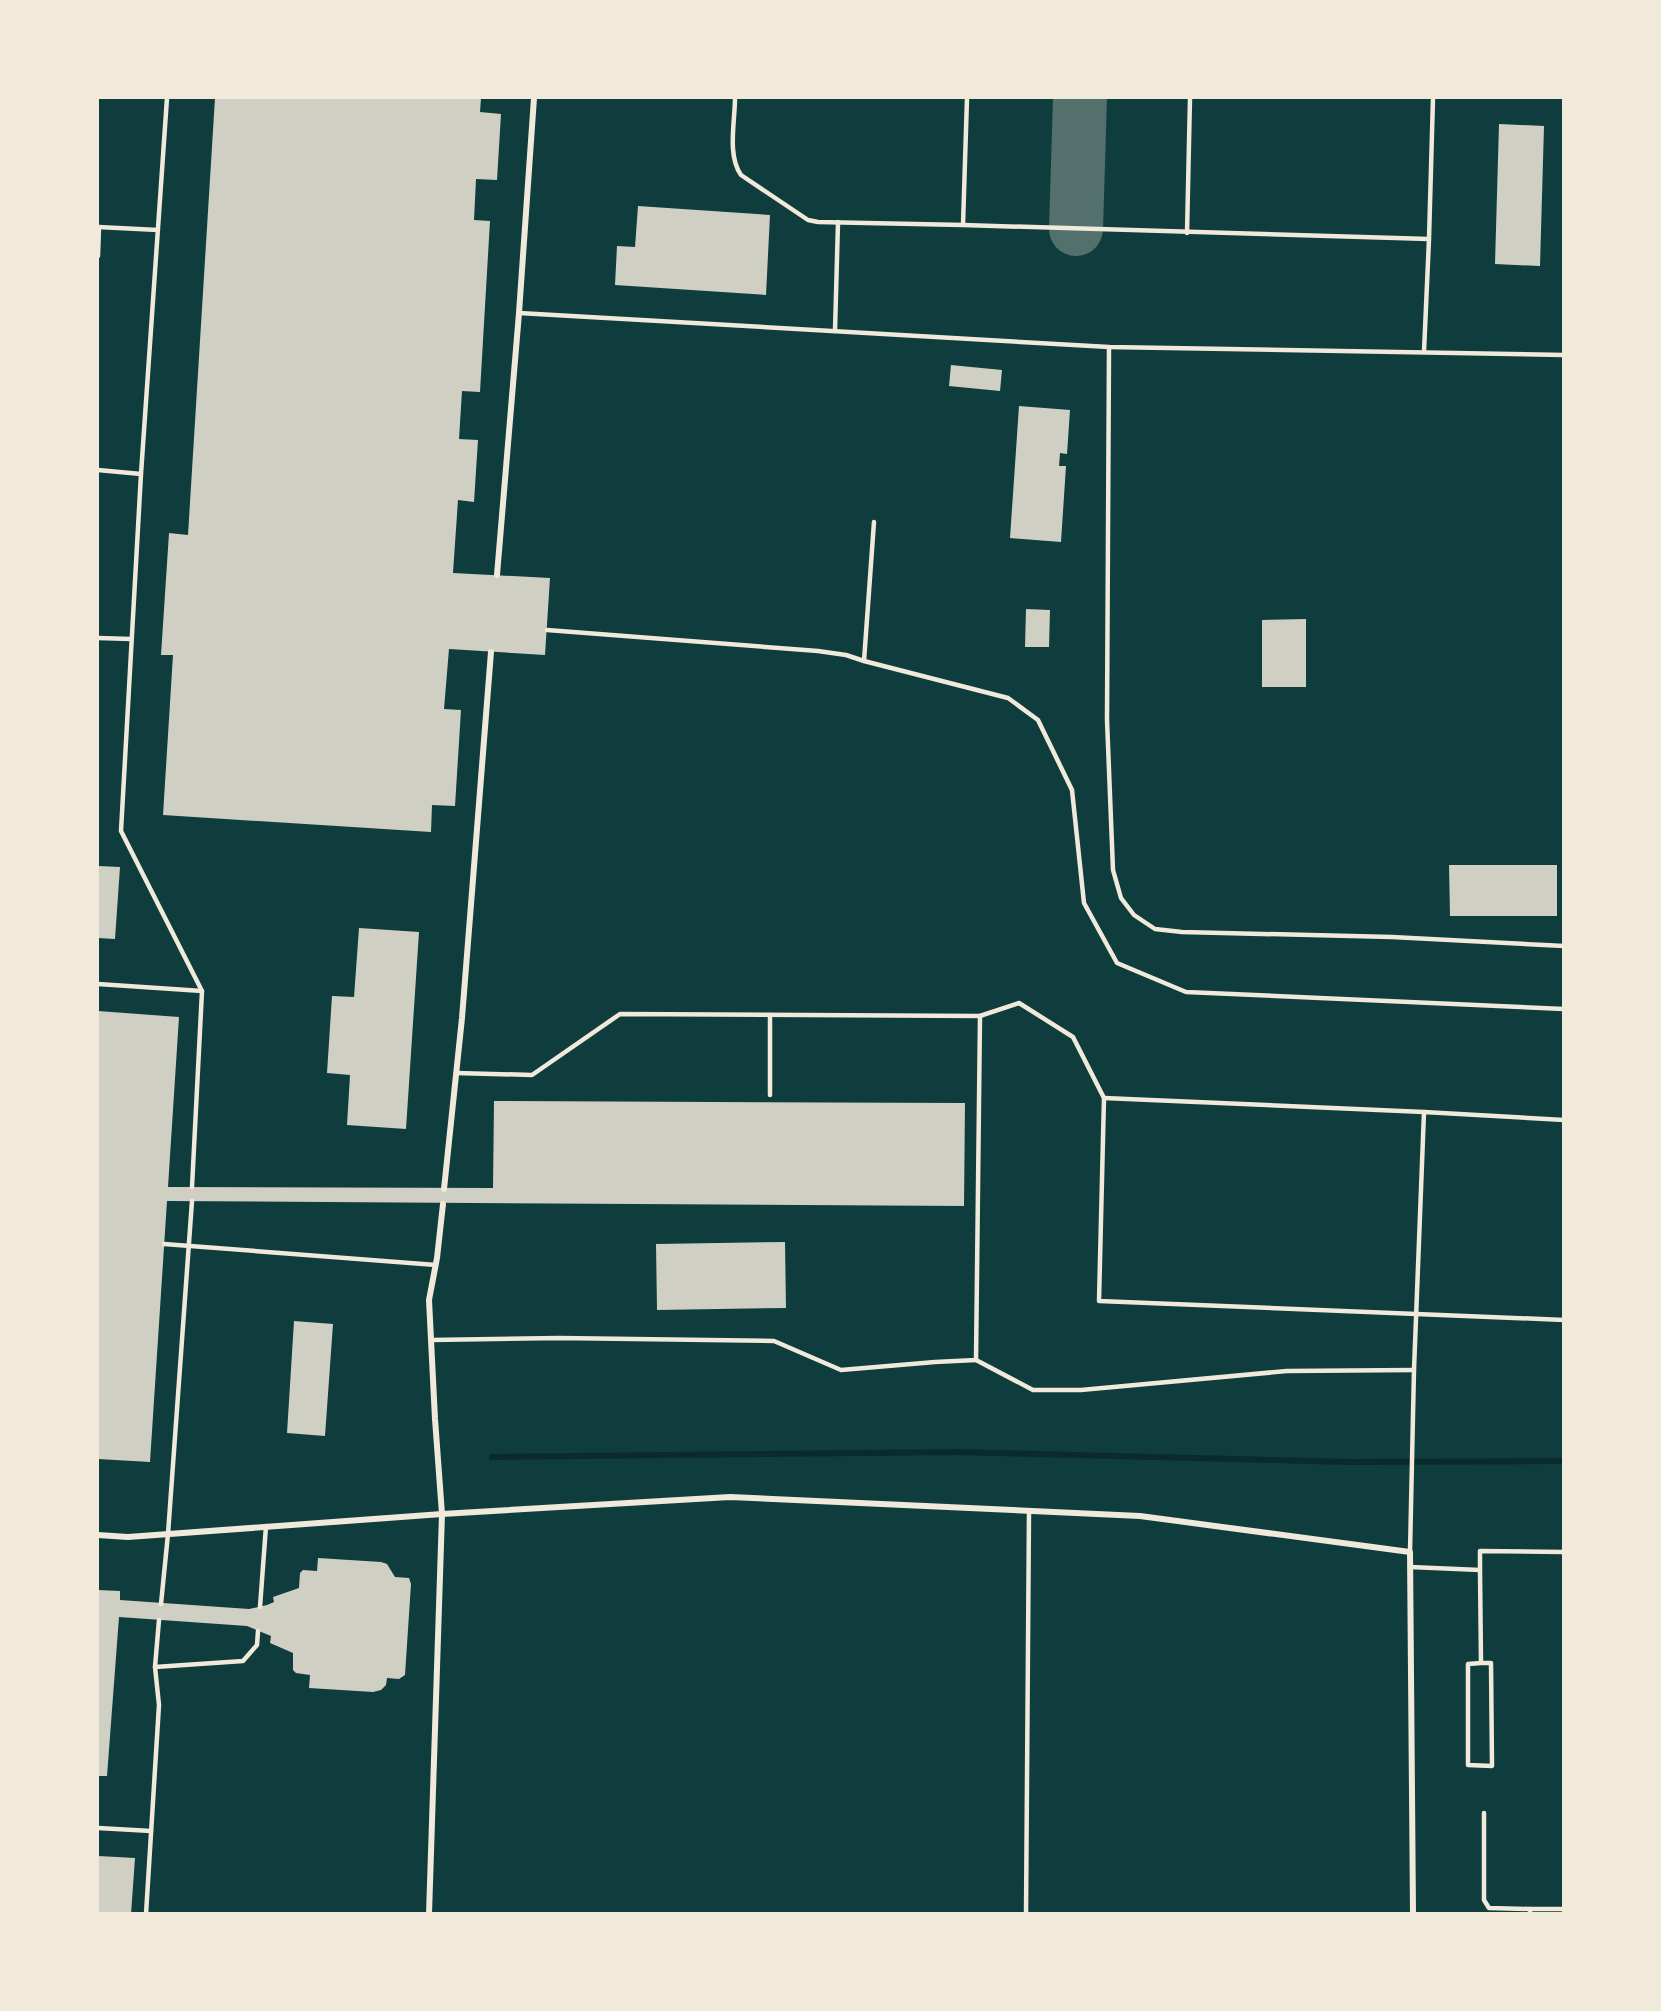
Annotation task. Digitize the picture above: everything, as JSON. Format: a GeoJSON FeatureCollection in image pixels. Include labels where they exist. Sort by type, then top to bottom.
{"type":"FeatureCollection","features":[{"type":"Feature","properties":{"kind":"street"},"geometry":{"type":"LineString","coordinates":[[497,575],[534,98]]}},
{"type":"Feature","properties":{"kind":"street"},"geometry":{"type":"LineString","coordinates":[[444,1189],[456,1073],[491,652]]}},
{"type":"Feature","properties":{"kind":"street"},"geometry":{"type":"LineString","coordinates":[[429,1914],[442,1514],[429,1299],[436,1265],[443,1204]]}},
{"type":"Feature","properties":{"kind":"street"},"geometry":{"type":"LineString","coordinates":[[98,1535],[128,1537],[442,1514],[729,1497],[1140,1516],[1410,1552],[1413,1914]]}},
{"type":"Feature","properties":{"kind":"lane"},"geometry":{"type":"LineString","coordinates":[[167,98],[141,474],[121,831],[202,991],[192,1187]]}},
{"type":"Feature","properties":{"kind":"lane"},"geometry":{"type":"LineString","coordinates":[[735,98],[735,166],[741,175],[808,220],[1429,239]]}},
{"type":"Feature","properties":{"kind":"lane"},"geometry":{"type":"LineString","coordinates":[[963,225],[967,98]]}},
{"type":"Feature","properties":{"kind":"lane"},"geometry":{"type":"LineString","coordinates":[[1187,233],[1190,98]]}},
{"type":"Feature","properties":{"kind":"lane"},"geometry":{"type":"LineString","coordinates":[[1424,352],[1433,98]]}},
{"type":"Feature","properties":{"kind":"lane"},"geometry":{"type":"LineString","coordinates":[[834,332],[838,222]]}},
{"type":"Feature","properties":{"kind":"lane"},"geometry":{"type":"LineString","coordinates":[[98,256],[98,227],[158,230]]}},
{"type":"Feature","properties":{"kind":"lane"},"geometry":{"type":"LineString","coordinates":[[519,313],[1109,347],[1563,355]]}},
{"type":"Feature","properties":{"kind":"lane"},"geometry":{"type":"LineString","coordinates":[[1109,347],[1108,745],[1113,870],[1121,898],[1134,915],[1155,929],[1182,932],[1392,937],[1563,946]]}},
{"type":"Feature","properties":{"kind":"lane"},"geometry":{"type":"LineString","coordinates":[[98,470],[141,474]]}},
{"type":"Feature","properties":{"kind":"lane"},"geometry":{"type":"LineString","coordinates":[[864,661],[874,522]]}},
{"type":"Feature","properties":{"kind":"lane"},"geometry":{"type":"LineString","coordinates":[[547,630],[846,655],[1008,698],[1038,720],[1072,790],[1084,903],[1117,963],[1186,993],[1563,1009]]}},
{"type":"Feature","properties":{"kind":"lane"},"geometry":{"type":"LineString","coordinates":[[98,638],[131,639]]}},
{"type":"Feature","properties":{"kind":"lane"},"geometry":{"type":"LineString","coordinates":[[98,984],[202,991]]}},
{"type":"Feature","properties":{"kind":"lane"},"geometry":{"type":"LineString","coordinates":[[456,1073],[532,1075],[620,1014],[980,1016],[1019,1003],[1073,1036],[1104,1098],[1099,1301],[1563,1320]]}},
{"type":"Feature","properties":{"kind":"lane"},"geometry":{"type":"LineString","coordinates":[[770,1015],[770,1095]]}},
{"type":"Feature","properties":{"kind":"lane"},"geometry":{"type":"LineString","coordinates":[[976,1360],[980,1016]]}},
{"type":"Feature","properties":{"kind":"lane"},"geometry":{"type":"LineString","coordinates":[[1104,1098],[1563,1120]]}},
{"type":"Feature","properties":{"kind":"lane"},"geometry":{"type":"LineString","coordinates":[[1410,1552],[1412,1427],[1424,1112]]}},
{"type":"Feature","properties":{"kind":"lane"},"geometry":{"type":"LineString","coordinates":[[161,1604],[192,1201]]}},
{"type":"Feature","properties":{"kind":"lane"},"geometry":{"type":"LineString","coordinates":[[164,1244],[436,1265]]}},
{"type":"Feature","properties":{"kind":"lane"},"geometry":{"type":"LineString","coordinates":[[431,1340],[559,1338],[774,1341],[841,1370],[976,1360],[1033,1390],[1082,1390],[1287,1371],[1414,1370]]}},
{"type":"Feature","properties":{"kind":"lane"},"geometry":{"type":"LineString","coordinates":[[1026,1914],[1029,1510]]}},
{"type":"Feature","properties":{"kind":"lane"},"geometry":{"type":"LineString","coordinates":[[260,1607],[266,1526]]}},
{"type":"Feature","properties":{"kind":"lane"},"geometry":{"type":"LineString","coordinates":[[1481,1663],[1480,1551],[1563,1552]]}},
{"type":"Feature","properties":{"kind":"lane"},"geometry":{"type":"LineString","coordinates":[[1410,1567],[1480,1570]]}},
{"type":"Feature","properties":{"kind":"lane"},"geometry":{"type":"LineString","coordinates":[[146,1914],[159,1705],[155,1668],[159,1620]]}},
{"type":"Feature","properties":{"kind":"lane"},"geometry":{"type":"LineString","coordinates":[[155,1668],[243,1662],[257,1645],[258,1630]]}},
{"type":"Feature","properties":{"kind":"lane"},"geometry":{"type":"LineString","coordinates":[[1481,1663],[1491,1663],[1492,1766],[1468,1765],[1468,1664],[1481,1663]]}},
{"type":"Feature","properties":{"kind":"lane"},"geometry":{"type":"LineString","coordinates":[[1484,1813],[1484,1900],[1489,1908],[1530,1911],[1561,1910]]}},
{"type":"Feature","properties":{"kind":"lane"},"geometry":{"type":"LineString","coordinates":[[98,1828],[151,1831]]}},
{"type":"Feature","properties":{"kind":"building"},"geometry":{"type":"Polygon","coordinates":[[[215,98],[481,98],[480,112],[501,114],[497,180],[476,179],[474,220],[490,221],[480,392],[462,391],[459,439],[478,440],[474,502],[458,500],[453,573],[550,578],[545,655],[449,649],[444,709],[461,710],[455,806],[432,805],[431,832],[163,815],[173,655],[161,655],[169,533],[188,535],[215,98]]]}},
{"type":"Feature","properties":{"kind":"building"},"geometry":{"type":"Polygon","coordinates":[[[1499,124],[1544,126],[1540,266],[1495,264],[1499,124]]]}},
{"type":"Feature","properties":{"kind":"building"},"geometry":{"type":"Polygon","coordinates":[[[638,206],[770,215],[766,295],[615,285],[617,246],[635,247],[638,206]]]}},
{"type":"Feature","properties":{"kind":"building"},"geometry":{"type":"Polygon","coordinates":[[[951,365],[1002,370],[1000,391],[949,386],[951,365]]]}},
{"type":"Feature","properties":{"kind":"building"},"geometry":{"type":"Polygon","coordinates":[[[1019,406],[1070,410],[1067,454],[1060,453],[1059,466],[1066,466],[1061,542],[1010,538],[1019,406]]]}},
{"type":"Feature","properties":{"kind":"building"},"geometry":{"type":"Polygon","coordinates":[[[1026,609],[1050,610],[1049,647],[1025,647],[1026,609]]]}},
{"type":"Feature","properties":{"kind":"building"},"geometry":{"type":"Polygon","coordinates":[[[1306,619],[1306,687],[1262,687],[1262,620],[1306,619]]]}},
{"type":"Feature","properties":{"kind":"building"},"geometry":{"type":"Polygon","coordinates":[[[1449,865],[1557,865],[1557,916],[1450,916],[1449,865]]]}},
{"type":"Feature","properties":{"kind":"building"},"geometry":{"type":"Polygon","coordinates":[[[98,866],[120,867],[115,939],[98,938],[98,866]]]}},
{"type":"Feature","properties":{"kind":"building"},"geometry":{"type":"Polygon","coordinates":[[[359,928],[419,932],[406,1129],[347,1125],[350,1075],[327,1073],[332,996],[354,997],[359,928]]]}},
{"type":"Feature","properties":{"kind":"building"},"geometry":{"type":"Polygon","coordinates":[[[98,1011],[179,1017],[168,1187],[493,1188],[494,1101],[965,1103],[964,1206],[167,1201],[150,1462],[98,1459],[98,1011]]]}},
{"type":"Feature","properties":{"kind":"building"},"geometry":{"type":"Polygon","coordinates":[[[785,1242],[786,1308],[657,1310],[656,1244],[785,1242]]]}},
{"type":"Feature","properties":{"kind":"building"},"geometry":{"type":"Polygon","coordinates":[[[294,1321],[333,1324],[325,1436],[287,1433],[294,1321]]]}},
{"type":"Feature","properties":{"kind":"building"},"geometry":{"type":"Polygon","coordinates":[[[318,1558],[381,1562],[387,1564],[395,1577],[409,1578],[411,1584],[405,1675],[399,1679],[387,1678],[386,1685],[381,1690],[373,1692],[309,1688],[310,1675],[296,1673],[293,1670],[293,1653],[270,1643],[271,1636],[247,1626],[119,1617],[107,1776],[98,1776],[98,1590],[120,1591],[120,1600],[249,1609],[267,1605],[274,1602],[273,1597],[299,1588],[300,1573],[303,1570],[317,1571],[318,1558]]]}},
{"type":"Feature","properties":{"kind":"building"},"geometry":{"type":"Polygon","coordinates":[[[98,1856],[135,1858],[131,1914],[98,1914],[98,1856]]]}},
{"type":"Feature","properties":{"kind":"waterway"},"geometry":{"type":"LineString","coordinates":[[492,1457],[958,1452],[1351,1462],[1564,1461]]}},
{"type":"Feature","properties":{"kind":"taxiway"},"geometry":{"type":"LineString","coordinates":[[1076,229],[1080,98]]}}]}
